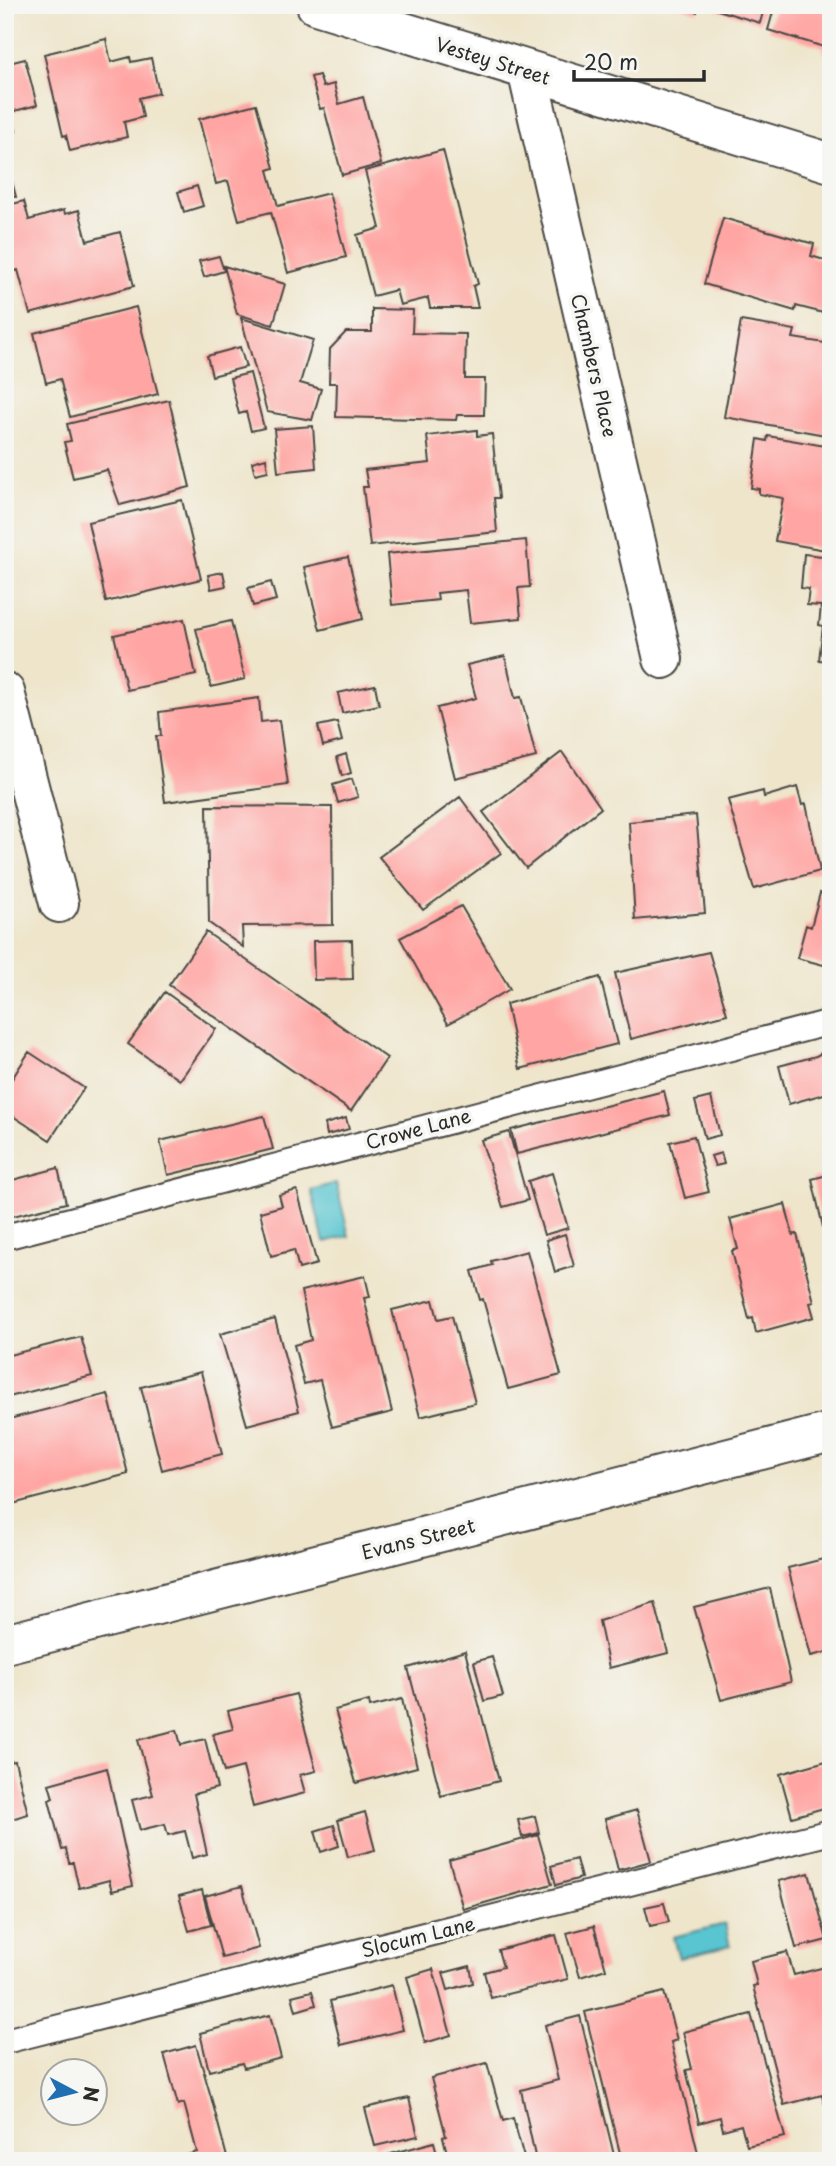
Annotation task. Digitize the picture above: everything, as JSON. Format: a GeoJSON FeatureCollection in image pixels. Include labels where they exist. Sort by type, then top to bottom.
{"type":"FeatureCollection","features":[{"type":"Feature","properties":{"kind":"street","name":"Vestey Street"},"geometry":{"type":"LineString","coordinates":[[316,5],[831,163]]}},
{"type":"Feature","properties":{"kind":"street","name":"Chambers Place"},"geometry":{"type":"LineString","coordinates":[[527,70],[663,660]]}},
{"type":"Feature","properties":{"kind":"street"},"geometry":{"type":"LineString","coordinates":[[5,692],[59,903]]}},
{"type":"Feature","properties":{"kind":"street","name":"Evans Street"},"geometry":{"type":"LineString","coordinates":[[5,1644],[831,1432]]}},
{"type":"Feature","properties":{"kind":"lane","name":"Crowe Lane"},"geometry":{"type":"LineString","coordinates":[[5,1237],[831,1021]]}},
{"type":"Feature","properties":{"kind":"lane","name":"Slocum Lane"},"geometry":{"type":"LineString","coordinates":[[5,2041],[831,1832]]}},
{"type":"Feature","properties":{"kind":"water"},"geometry":{"type":"Polygon","coordinates":[[[336,1183],[349,1236],[324,1242],[311,1190],[336,1183]]]}},
{"type":"Feature","properties":{"kind":"water"},"geometry":{"type":"Polygon","coordinates":[[[725,1924],[730,1946],[679,1958],[673,1937],[725,1924]]]}},
{"type":"Feature","properties":{"kind":"building"},"geometry":{"type":"Polygon","coordinates":[[[677,5],[699,5],[697,12],[677,5]]]}},
{"type":"Feature","properties":{"kind":"building"},"geometry":{"type":"Polygon","coordinates":[[[711,5],[765,5],[760,23],[711,8],[711,5]]]}},
{"type":"Feature","properties":{"kind":"building"},"geometry":{"type":"Polygon","coordinates":[[[775,5],[831,5],[831,53],[823,51],[824,47],[768,30],[775,5]]]}},
{"type":"Feature","properties":{"kind":"building"},"geometry":{"type":"Polygon","coordinates":[[[106,39],[111,62],[130,57],[131,62],[151,58],[159,93],[139,98],[143,117],[124,122],[127,137],[70,151],[66,135],[63,136],[44,54],[106,39]]]}},
{"type":"Feature","properties":{"kind":"building"},"geometry":{"type":"Polygon","coordinates":[[[25,59],[37,105],[11,112],[16,131],[5,134],[5,64],[25,59]]]}},
{"type":"Feature","properties":{"kind":"building"},"geometry":{"type":"Polygon","coordinates":[[[319,75],[323,87],[334,84],[339,104],[363,97],[381,164],[342,175],[324,108],[320,109],[311,77],[319,75]]]}},
{"type":"Feature","properties":{"kind":"building"},"geometry":{"type":"Polygon","coordinates":[[[256,104],[274,168],[268,170],[278,206],[329,193],[346,257],[288,273],[271,212],[239,220],[228,181],[216,184],[199,119],[256,104]]]}},
{"type":"Feature","properties":{"kind":"building"},"geometry":{"type":"Polygon","coordinates":[[[443,150],[478,284],[473,286],[478,308],[430,308],[428,298],[400,305],[396,290],[373,296],[357,235],[380,228],[365,171],[443,150]]]}},
{"type":"Feature","properties":{"kind":"building"},"geometry":{"type":"Polygon","coordinates":[[[6,158],[16,197],[5,196],[6,158]]]}},
{"type":"Feature","properties":{"kind":"building"},"geometry":{"type":"Polygon","coordinates":[[[197,186],[203,206],[184,212],[178,192],[197,186]]]}},
{"type":"Feature","properties":{"kind":"building"},"geometry":{"type":"Polygon","coordinates":[[[24,201],[29,220],[64,210],[65,214],[79,210],[87,241],[120,232],[134,286],[30,314],[18,270],[5,274],[5,206],[24,201]]]}},
{"type":"Feature","properties":{"kind":"building"},"geometry":{"type":"Polygon","coordinates":[[[723,218],[814,244],[811,256],[831,262],[831,315],[796,306],[795,311],[704,284],[723,218]]]}},
{"type":"Feature","properties":{"kind":"building"},"geometry":{"type":"Polygon","coordinates":[[[219,256],[224,271],[204,277],[199,261],[219,256]]]}},
{"type":"Feature","properties":{"kind":"building"},"geometry":{"type":"Polygon","coordinates":[[[224,266],[285,284],[273,325],[237,314],[224,266]]]}},
{"type":"Feature","properties":{"kind":"building"},"geometry":{"type":"Polygon","coordinates":[[[136,307],[158,394],[70,417],[60,379],[46,383],[34,333],[136,307]]]}},
{"type":"Feature","properties":{"kind":"building"},"geometry":{"type":"Polygon","coordinates":[[[372,309],[413,310],[412,333],[466,334],[465,379],[485,379],[484,415],[457,415],[456,420],[336,417],[337,383],[329,383],[330,349],[346,332],[372,332],[372,309]]]}},
{"type":"Feature","properties":{"kind":"building"},"geometry":{"type":"Polygon","coordinates":[[[241,318],[313,340],[300,383],[321,389],[312,420],[267,412],[241,318]]]}},
{"type":"Feature","properties":{"kind":"building"},"geometry":{"type":"Polygon","coordinates":[[[741,321],[795,330],[793,338],[831,344],[831,436],[724,417],[741,321]]]}},
{"type":"Feature","properties":{"kind":"building"},"geometry":{"type":"Polygon","coordinates":[[[240,347],[246,367],[212,376],[207,356],[240,347]]]}},
{"type":"Feature","properties":{"kind":"building"},"geometry":{"type":"Polygon","coordinates":[[[250,373],[264,428],[251,431],[246,412],[239,414],[230,378],[250,373]]]}},
{"type":"Feature","properties":{"kind":"building"},"geometry":{"type":"Polygon","coordinates":[[[169,400],[190,487],[120,505],[107,470],[73,478],[64,442],[71,441],[67,424],[169,400]]]}},
{"type":"Feature","properties":{"kind":"building"},"geometry":{"type":"Polygon","coordinates":[[[313,426],[316,468],[278,472],[274,429],[313,426]]]}},
{"type":"Feature","properties":{"kind":"building"},"geometry":{"type":"Polygon","coordinates":[[[477,430],[477,436],[492,434],[499,498],[494,498],[497,532],[370,546],[363,487],[368,487],[365,470],[430,463],[427,436],[477,430]]]}},
{"type":"Feature","properties":{"kind":"building"},"geometry":{"type":"Polygon","coordinates":[[[768,436],[831,447],[831,551],[775,541],[783,498],[759,494],[759,489],[751,488],[758,439],[767,441],[768,436]]]}},
{"type":"Feature","properties":{"kind":"building"},"geometry":{"type":"Polygon","coordinates":[[[266,458],[268,471],[255,474],[252,462],[266,458]]]}},
{"type":"Feature","properties":{"kind":"building"},"geometry":{"type":"Polygon","coordinates":[[[182,500],[201,579],[106,602],[88,522],[182,500]]]}},
{"type":"Feature","properties":{"kind":"building"},"geometry":{"type":"Polygon","coordinates":[[[526,540],[530,587],[518,588],[521,618],[470,623],[466,590],[437,593],[438,600],[392,605],[387,554],[526,540]]]}},
{"type":"Feature","properties":{"kind":"building"},"geometry":{"type":"Polygon","coordinates":[[[804,554],[831,557],[831,661],[819,660],[823,626],[819,625],[821,606],[807,605],[809,589],[801,588],[804,554]]]}},
{"type":"Feature","properties":{"kind":"building"},"geometry":{"type":"Polygon","coordinates":[[[348,557],[363,619],[320,630],[304,567],[348,557]]]}},
{"type":"Feature","properties":{"kind":"building"},"geometry":{"type":"Polygon","coordinates":[[[223,572],[226,586],[211,589],[208,575],[223,572]]]}},
{"type":"Feature","properties":{"kind":"building"},"geometry":{"type":"Polygon","coordinates":[[[271,582],[276,600],[253,606],[248,588],[271,582]]]}},
{"type":"Feature","properties":{"kind":"building"},"geometry":{"type":"Polygon","coordinates":[[[184,619],[196,675],[127,690],[114,635],[184,619]]]}},
{"type":"Feature","properties":{"kind":"building"},"geometry":{"type":"Polygon","coordinates":[[[231,621],[245,679],[211,687],[196,629],[231,621]]]}},
{"type":"Feature","properties":{"kind":"building"},"geometry":{"type":"Polygon","coordinates":[[[505,656],[515,698],[521,697],[536,757],[455,778],[437,708],[476,698],[467,665],[505,656]]]}},
{"type":"Feature","properties":{"kind":"building"},"geometry":{"type":"Polygon","coordinates":[[[375,685],[379,705],[342,713],[338,693],[375,685]]]}},
{"type":"Feature","properties":{"kind":"building"},"geometry":{"type":"Polygon","coordinates":[[[259,698],[261,722],[279,720],[288,785],[165,802],[156,736],[161,736],[159,712],[259,698]]]}},
{"type":"Feature","properties":{"kind":"building"},"geometry":{"type":"Polygon","coordinates":[[[337,722],[342,741],[323,746],[318,726],[337,722]]]}},
{"type":"Feature","properties":{"kind":"building"},"geometry":{"type":"Polygon","coordinates":[[[562,752],[601,808],[526,868],[483,812],[562,752]]]}},
{"type":"Feature","properties":{"kind":"building"},"geometry":{"type":"Polygon","coordinates":[[[346,754],[351,773],[342,776],[337,757],[346,754]]]}},
{"type":"Feature","properties":{"kind":"building"},"geometry":{"type":"Polygon","coordinates":[[[352,779],[358,797],[338,803],[333,785],[352,779]]]}},
{"type":"Feature","properties":{"kind":"building"},"geometry":{"type":"Polygon","coordinates":[[[797,787],[802,805],[806,804],[820,871],[754,889],[728,800],[763,791],[764,797],[797,787]]]}},
{"type":"Feature","properties":{"kind":"building"},"geometry":{"type":"Polygon","coordinates":[[[460,797],[501,853],[423,910],[379,857],[460,797]]]}},
{"type":"Feature","properties":{"kind":"building"},"geometry":{"type":"Polygon","coordinates":[[[207,806],[332,807],[333,925],[242,926],[243,947],[209,923],[207,806]]]}},
{"type":"Feature","properties":{"kind":"building"},"geometry":{"type":"Polygon","coordinates":[[[696,815],[705,913],[635,920],[629,822],[696,815]]]}},
{"type":"Feature","properties":{"kind":"building"},"geometry":{"type":"Polygon","coordinates":[[[820,893],[831,896],[831,967],[797,958],[806,925],[811,927],[820,893]]]}},
{"type":"Feature","properties":{"kind":"building"},"geometry":{"type":"Polygon","coordinates":[[[461,906],[510,989],[448,1024],[400,938],[461,906]]]}},
{"type":"Feature","properties":{"kind":"building"},"geometry":{"type":"Polygon","coordinates":[[[206,932],[387,1058],[351,1111],[169,985],[206,932]]]}},
{"type":"Feature","properties":{"kind":"building"},"geometry":{"type":"Polygon","coordinates":[[[352,940],[353,979],[314,980],[313,941],[352,940]]]}},
{"type":"Feature","properties":{"kind":"building"},"geometry":{"type":"Polygon","coordinates":[[[709,952],[727,1014],[631,1039],[615,973],[709,952]]]}},
{"type":"Feature","properties":{"kind":"building"},"geometry":{"type":"Polygon","coordinates":[[[600,977],[617,1044],[520,1069],[506,1004],[600,977]]]}},
{"type":"Feature","properties":{"kind":"building"},"geometry":{"type":"Polygon","coordinates":[[[830,984],[831,1002],[825,1003],[830,984]]]}},
{"type":"Feature","properties":{"kind":"building"},"geometry":{"type":"Polygon","coordinates":[[[165,992],[216,1029],[180,1080],[128,1044],[165,992]]]}},
{"type":"Feature","properties":{"kind":"building"},"geometry":{"type":"Polygon","coordinates":[[[831,1048],[831,1092],[789,1104],[779,1066],[816,1056],[831,1048]]]}},
{"type":"Feature","properties":{"kind":"building"},"geometry":{"type":"Polygon","coordinates":[[[29,1052],[84,1088],[50,1140],[5,1111],[5,1090],[29,1052]]]}},
{"type":"Feature","properties":{"kind":"building"},"geometry":{"type":"Polygon","coordinates":[[[664,1091],[670,1115],[517,1154],[511,1130],[664,1091]]]}},
{"type":"Feature","properties":{"kind":"building"},"geometry":{"type":"Polygon","coordinates":[[[711,1097],[720,1135],[705,1139],[695,1101],[711,1097]]]}},
{"type":"Feature","properties":{"kind":"building"},"geometry":{"type":"Polygon","coordinates":[[[264,1116],[273,1149],[168,1175],[160,1141],[264,1116]]]}},
{"type":"Feature","properties":{"kind":"building"},"geometry":{"type":"Polygon","coordinates":[[[346,1118],[349,1129],[327,1135],[325,1124],[346,1118]]]}},
{"type":"Feature","properties":{"kind":"building"},"geometry":{"type":"Polygon","coordinates":[[[509,1132],[528,1200],[503,1207],[481,1140],[509,1132]]]}},
{"type":"Feature","properties":{"kind":"building"},"geometry":{"type":"Polygon","coordinates":[[[694,1136],[709,1192],[685,1198],[670,1142],[694,1136]]]}},
{"type":"Feature","properties":{"kind":"building"},"geometry":{"type":"Polygon","coordinates":[[[721,1153],[724,1164],[715,1166],[711,1156],[721,1153]]]}},
{"type":"Feature","properties":{"kind":"building"},"geometry":{"type":"Polygon","coordinates":[[[58,1168],[66,1203],[5,1218],[5,1182],[58,1168]]]}},
{"type":"Feature","properties":{"kind":"building"},"geometry":{"type":"Polygon","coordinates":[[[552,1173],[568,1228],[544,1235],[528,1181],[552,1173]]]}},
{"type":"Feature","properties":{"kind":"building"},"geometry":{"type":"Polygon","coordinates":[[[831,1174],[831,1258],[830,1258],[812,1179],[831,1174]]]}},
{"type":"Feature","properties":{"kind":"building"},"geometry":{"type":"Polygon","coordinates":[[[297,1190],[317,1264],[299,1269],[294,1250],[271,1256],[260,1212],[282,1206],[279,1195],[297,1190]]]}},
{"type":"Feature","properties":{"kind":"building"},"geometry":{"type":"Polygon","coordinates":[[[785,1204],[793,1235],[797,1234],[814,1302],[810,1303],[814,1317],[756,1333],[753,1318],[749,1319],[732,1251],[738,1249],[730,1219],[785,1204]]]}},
{"type":"Feature","properties":{"kind":"building"},"geometry":{"type":"Polygon","coordinates":[[[565,1234],[574,1266],[555,1272],[546,1240],[565,1234]]]}},
{"type":"Feature","properties":{"kind":"building"},"geometry":{"type":"Polygon","coordinates":[[[527,1251],[561,1375],[508,1389],[483,1299],[480,1300],[472,1271],[492,1265],[491,1261],[527,1251]]]}},
{"type":"Feature","properties":{"kind":"building"},"geometry":{"type":"Polygon","coordinates":[[[365,1276],[370,1297],[364,1298],[392,1412],[332,1427],[320,1380],[304,1384],[294,1345],[311,1340],[301,1291],[365,1276]]]}},
{"type":"Feature","properties":{"kind":"building"},"geometry":{"type":"Polygon","coordinates":[[[433,1300],[438,1319],[452,1316],[475,1403],[420,1417],[392,1310],[433,1300]]]}},
{"type":"Feature","properties":{"kind":"building"},"geometry":{"type":"Polygon","coordinates":[[[275,1319],[299,1411],[247,1425],[220,1334],[275,1319]]]}},
{"type":"Feature","properties":{"kind":"building"},"geometry":{"type":"Polygon","coordinates":[[[81,1337],[92,1376],[5,1398],[5,1356],[81,1337]]]}},
{"type":"Feature","properties":{"kind":"building"},"geometry":{"type":"Polygon","coordinates":[[[201,1372],[222,1454],[162,1470],[141,1387],[201,1372]]]}},
{"type":"Feature","properties":{"kind":"building"},"geometry":{"type":"Polygon","coordinates":[[[108,1394],[128,1474],[5,1506],[5,1420],[108,1394]]]}},
{"type":"Feature","properties":{"kind":"building"},"geometry":{"type":"Polygon","coordinates":[[[831,1557],[831,1651],[811,1656],[788,1568],[831,1557]]]}},
{"type":"Feature","properties":{"kind":"building"},"geometry":{"type":"Polygon","coordinates":[[[770,1588],[791,1682],[721,1700],[694,1607],[770,1588]]]}},
{"type":"Feature","properties":{"kind":"building"},"geometry":{"type":"Polygon","coordinates":[[[655,1603],[668,1653],[609,1668],[599,1621],[655,1603]]]}},
{"type":"Feature","properties":{"kind":"building"},"geometry":{"type":"Polygon","coordinates":[[[465,1651],[499,1781],[441,1796],[408,1668],[465,1651]]]}},
{"type":"Feature","properties":{"kind":"building"},"geometry":{"type":"Polygon","coordinates":[[[492,1657],[503,1696],[484,1701],[474,1662],[492,1657]]]}},
{"type":"Feature","properties":{"kind":"building"},"geometry":{"type":"Polygon","coordinates":[[[296,1694],[316,1771],[300,1775],[305,1793],[253,1807],[243,1767],[224,1772],[213,1734],[233,1729],[228,1711],[296,1694]]]}},
{"type":"Feature","properties":{"kind":"building"},"geometry":{"type":"Polygon","coordinates":[[[402,1699],[417,1767],[356,1783],[335,1710],[369,1701],[370,1707],[402,1699]]]}},
{"type":"Feature","properties":{"kind":"building"},"geometry":{"type":"Polygon","coordinates":[[[177,1730],[181,1745],[205,1739],[217,1788],[194,1794],[207,1854],[192,1858],[185,1831],[168,1835],[165,1824],[140,1830],[132,1800],[153,1795],[138,1740],[177,1730]]]}},
{"type":"Feature","properties":{"kind":"building"},"geometry":{"type":"Polygon","coordinates":[[[15,1761],[28,1814],[5,1821],[5,1763],[15,1761]]]}},
{"type":"Feature","properties":{"kind":"building"},"geometry":{"type":"Polygon","coordinates":[[[826,1761],[831,1779],[831,1806],[792,1817],[780,1774],[826,1761]]]}},
{"type":"Feature","properties":{"kind":"building"},"geometry":{"type":"Polygon","coordinates":[[[107,1768],[133,1886],[112,1891],[109,1880],[79,1888],[73,1863],[69,1863],[66,1849],[62,1850],[49,1800],[53,1798],[49,1784],[107,1768]]]}},
{"type":"Feature","properties":{"kind":"building"},"geometry":{"type":"Polygon","coordinates":[[[637,1810],[651,1861],[618,1870],[605,1819],[637,1810]]]}},
{"type":"Feature","properties":{"kind":"building"},"geometry":{"type":"Polygon","coordinates":[[[365,1812],[375,1850],[348,1857],[338,1820],[365,1812]]]}},
{"type":"Feature","properties":{"kind":"building"},"geometry":{"type":"Polygon","coordinates":[[[535,1816],[539,1833],[522,1837],[518,1820],[535,1816]]]}},
{"type":"Feature","properties":{"kind":"building"},"geometry":{"type":"Polygon","coordinates":[[[334,1825],[339,1846],[321,1852],[315,1831],[334,1825]]]}},
{"type":"Feature","properties":{"kind":"building"},"geometry":{"type":"Polygon","coordinates":[[[538,1835],[552,1884],[463,1909],[449,1860],[538,1835]]]}},
{"type":"Feature","properties":{"kind":"building"},"geometry":{"type":"Polygon","coordinates":[[[576,1859],[581,1878],[556,1885],[551,1866],[576,1859]]]}},
{"type":"Feature","properties":{"kind":"building"},"geometry":{"type":"Polygon","coordinates":[[[809,1873],[827,1940],[796,1948],[779,1881],[809,1873]]]}},
{"type":"Feature","properties":{"kind":"building"},"geometry":{"type":"Polygon","coordinates":[[[242,1886],[259,1948],[222,1958],[205,1896],[242,1886]]]}},
{"type":"Feature","properties":{"kind":"building"},"geometry":{"type":"Polygon","coordinates":[[[202,1890],[211,1925],[189,1931],[179,1896],[202,1890]]]}},
{"type":"Feature","properties":{"kind":"building"},"geometry":{"type":"Polygon","coordinates":[[[664,1903],[669,1922],[650,1926],[645,1907],[664,1903]]]}},
{"type":"Feature","properties":{"kind":"building"},"geometry":{"type":"Polygon","coordinates":[[[594,1926],[606,1969],[580,1977],[567,1933],[594,1926]]]}},
{"type":"Feature","properties":{"kind":"building"},"geometry":{"type":"Polygon","coordinates":[[[556,1935],[568,1979],[491,1998],[484,1972],[503,1967],[498,1950],[556,1935]]]}},
{"type":"Feature","properties":{"kind":"building"},"geometry":{"type":"Polygon","coordinates":[[[787,1952],[794,1975],[829,1966],[831,1973],[831,2125],[822,2095],[784,2105],[753,1986],[757,1985],[751,1961],[787,1952]]]}},
{"type":"Feature","properties":{"kind":"building"},"geometry":{"type":"Polygon","coordinates":[[[470,1966],[473,1983],[448,1990],[443,1973],[470,1966]]]}},
{"type":"Feature","properties":{"kind":"building"},"geometry":{"type":"Polygon","coordinates":[[[433,1969],[451,2035],[425,2043],[407,1977],[433,1969]]]}},
{"type":"Feature","properties":{"kind":"building"},"geometry":{"type":"Polygon","coordinates":[[[392,1985],[403,2030],[341,2045],[330,2001],[392,1985]]]}},
{"type":"Feature","properties":{"kind":"building"},"geometry":{"type":"Polygon","coordinates":[[[312,1991],[316,2005],[296,2011],[292,1996],[312,1991]]]}},
{"type":"Feature","properties":{"kind":"building"},"geometry":{"type":"Polygon","coordinates":[[[664,1992],[677,2040],[671,2042],[699,2157],[662,2161],[661,2155],[622,2161],[585,2012],[664,1992]]]}},
{"type":"Feature","properties":{"kind":"building"},"geometry":{"type":"Polygon","coordinates":[[[751,2014],[785,2137],[747,2146],[741,2125],[723,2130],[720,2117],[699,2123],[686,2070],[692,2069],[683,2032],[751,2014]]]}},
{"type":"Feature","properties":{"kind":"building"},"geometry":{"type":"Polygon","coordinates":[[[270,2015],[281,2058],[244,2068],[242,2063],[209,2071],[200,2033],[270,2015]]]}},
{"type":"Feature","properties":{"kind":"building"},"geometry":{"type":"Polygon","coordinates":[[[580,2016],[614,2155],[591,2161],[536,2161],[521,2090],[558,2080],[545,2025],[580,2016]]]}},
{"type":"Feature","properties":{"kind":"building"},"geometry":{"type":"Polygon","coordinates":[[[196,2045],[228,2161],[167,2161],[197,2152],[184,2103],[178,2105],[164,2054],[196,2045]]]}},
{"type":"Feature","properties":{"kind":"building"},"geometry":{"type":"Polygon","coordinates":[[[487,2063],[503,2121],[513,2118],[525,2161],[449,2161],[443,2137],[446,2136],[431,2078],[487,2063]]]}},
{"type":"Feature","properties":{"kind":"building"},"geometry":{"type":"Polygon","coordinates":[[[409,2098],[418,2136],[375,2146],[365,2108],[409,2098]]]}},
{"type":"Feature","properties":{"kind":"building"},"geometry":{"type":"Polygon","coordinates":[[[434,2142],[439,2161],[369,2161],[369,2160],[434,2142]]]}}]}
